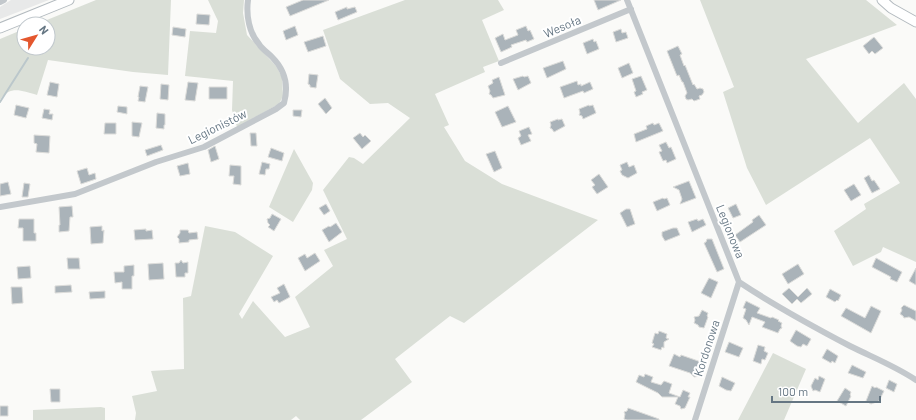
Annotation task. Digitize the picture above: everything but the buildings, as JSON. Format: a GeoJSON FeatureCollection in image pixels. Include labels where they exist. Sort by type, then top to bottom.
{"type":"FeatureCollection","features":[{"type":"Feature","properties":{"kind":"main road"},"geometry":{"type":"LineString","coordinates":[[0,28],[69,0]]}},
{"type":"Feature","properties":{"kind":"main road"},"geometry":{"type":"LineString","coordinates":[[882,0],[897,12],[916,22]]}},
{"type":"Feature","properties":{"kind":"street"},"geometry":{"type":"LineString","coordinates":[[0,2],[4,0]]}},
{"type":"Feature","properties":{"kind":"street","name":"Legionistów"},"geometry":{"type":"LineString","coordinates":[[0,207],[75,194],[156,162],[204,147],[276,109],[284,103],[287,86],[284,75],[274,58],[259,45],[252,32],[248,12],[248,0]]}},
{"type":"Feature","properties":{"kind":"street","name":"Legionowa"},"geometry":{"type":"LineString","coordinates":[[627,0],[739,282]]}},
{"type":"Feature","properties":{"kind":"street","name":"Wesoła"},"geometry":{"type":"LineString","coordinates":[[501,63],[631,9]]}},
{"type":"Feature","properties":{"kind":"street"},"geometry":{"type":"LineString","coordinates":[[739,282],[780,309],[903,371],[916,380]]}},
{"type":"Feature","properties":{"kind":"street","name":"Kordonowa"},"geometry":{"type":"LineString","coordinates":[[695,420],[739,282]]}},
{"type":"Feature","properties":{"kind":"shaded area"},"geometry":{"type":"Polygon","coordinates":[[[11,0],[49,0],[0,19],[0,7],[11,0]]]}},
{"type":"Feature","properties":{"kind":"shaded area"},"geometry":{"type":"Polygon","coordinates":[[[96,0],[171,0],[168,75],[133,72],[48,60],[37,95],[17,90],[8,92],[0,100],[0,39],[16,32],[16,56],[56,56],[56,16],[96,0]]]}},
{"type":"Feature","properties":{"kind":"shaded area"},"geometry":{"type":"Polygon","coordinates":[[[208,0],[244,0],[243,13],[247,35],[276,66],[282,77],[283,96],[279,104],[237,127],[232,110],[233,81],[185,76],[190,31],[216,33],[218,21],[208,0]]]}},
{"type":"Feature","properties":{"kind":"shaded area"},"geometry":{"type":"Polygon","coordinates":[[[405,0],[498,0],[504,10],[482,20],[499,61],[483,67],[485,72],[435,94],[449,125],[444,127],[465,161],[502,184],[598,220],[464,323],[450,316],[395,359],[412,382],[361,420],[300,420],[296,416],[291,420],[135,420],[136,413],[132,396],[157,391],[151,371],[184,369],[183,298],[191,296],[205,226],[235,232],[273,256],[239,314],[242,319],[253,301],[285,337],[310,327],[295,297],[333,266],[324,250],[347,239],[323,190],[349,157],[354,158],[363,164],[410,118],[388,103],[370,104],[340,79],[323,30],[405,0]]]}},
{"type":"Feature","properties":{"kind":"shaded area"},"geometry":{"type":"Polygon","coordinates":[[[700,0],[866,0],[897,25],[806,59],[858,123],[904,83],[916,99],[916,262],[883,247],[881,252],[853,266],[834,231],[866,209],[864,204],[900,183],[870,138],[766,205],[747,168],[723,92],[734,87],[700,0]]]}},
{"type":"Feature","properties":{"kind":"shaded area"},"geometry":{"type":"Polygon","coordinates":[[[294,149],[313,183],[312,190],[293,222],[269,207],[294,149]]]}},
{"type":"Feature","properties":{"kind":"shaded area"},"geometry":{"type":"Polygon","coordinates":[[[773,353],[806,369],[784,420],[738,420],[773,353]]]}},
{"type":"Feature","properties":{"kind":"shaded area"},"geometry":{"type":"Polygon","coordinates":[[[105,408],[105,420],[33,420],[33,410],[105,408]]]}},
{"type":"Feature","properties":{"kind":"waterway"},"geometry":{"type":"LineString","coordinates":[[0,102],[28,58]]}}]}
